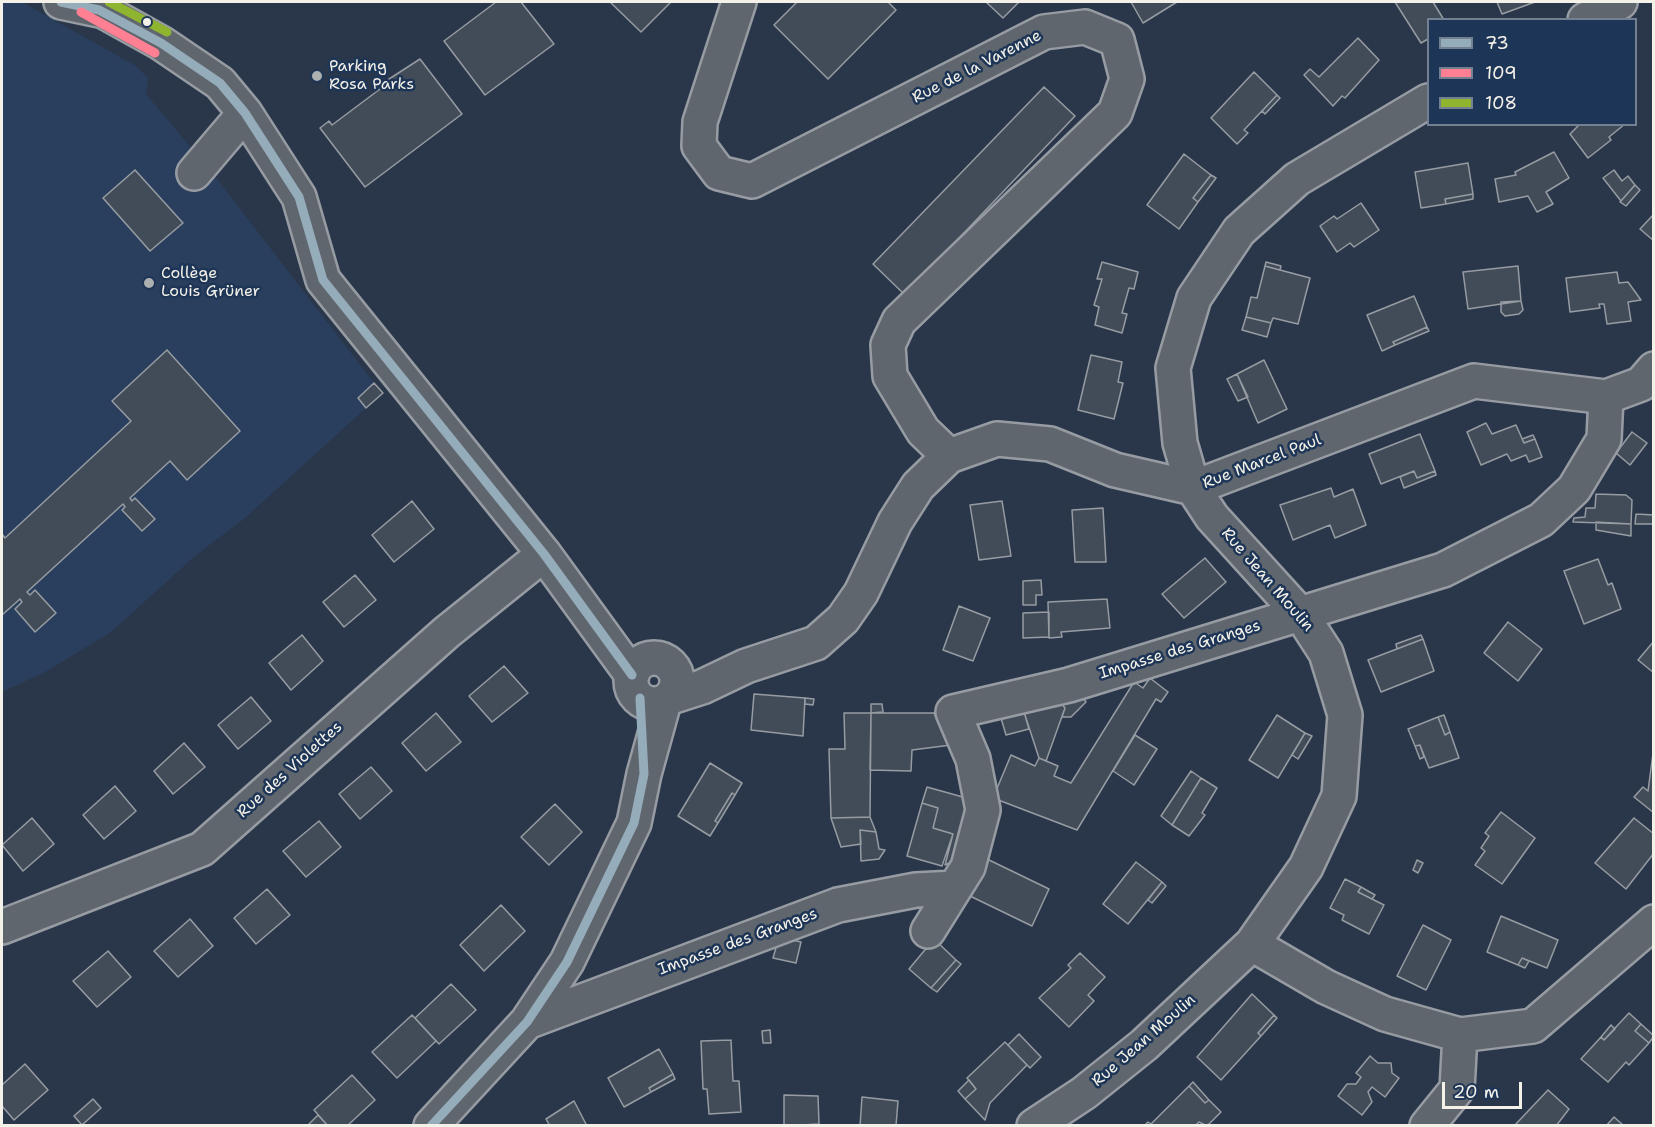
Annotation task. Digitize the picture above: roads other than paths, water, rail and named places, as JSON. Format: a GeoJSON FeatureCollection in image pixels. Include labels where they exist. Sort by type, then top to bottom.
{"type":"FeatureCollection","features":[{"type":"Feature","properties":{"kind":"street","name":"Rue Marcel Paul"},"geometry":{"type":"LineString","coordinates":[[61,2],[93,6],[161,43],[220,83],[245,113],[299,196],[323,280],[544,554],[601,630],[653,682],[746,666],[816,643],[843,619],[861,593],[895,522],[913,495],[949,456],[997,439],[1050,444],[1115,470],[1193,488],[1474,381],[1606,397],[1641,384],[1653,369]]}},
{"type":"Feature","properties":{"kind":"street","name":"Rue de la Varenne"},"geometry":{"type":"LineString","coordinates":[[739,2],[700,122],[699,146],[719,173],[752,181],[1044,32],[1085,27],[1117,40],[1127,79],[1115,113],[899,321],[888,345],[890,376],[923,431],[949,456]]}},
{"type":"Feature","properties":{"kind":"street"},"geometry":{"type":"LineString","coordinates":[[1589,18],[1620,2]]}},
{"type":"Feature","properties":{"kind":"street","name":"Rue Jean Moulin"},"geometry":{"type":"LineString","coordinates":[[1034,1125],[1084,1093],[1144,1045],[1252,944],[1306,867],[1339,796],[1346,715],[1326,653],[1299,613],[1212,517],[1193,488],[1180,443],[1173,368],[1194,298],[1239,231],[1297,179],[1427,102]]}},
{"type":"Feature","properties":{"kind":"street"},"geometry":{"type":"LineString","coordinates":[[194,173],[245,113]]}},
{"type":"Feature","properties":{"kind":"street","name":"Impasse des Granges"},"geometry":{"type":"LineString","coordinates":[[928,931],[969,867],[983,810],[973,759],[953,712],[1069,685],[1443,570],[1541,520],[1574,489],[1604,439],[1606,397]]}},
{"type":"Feature","properties":{"kind":"street","name":"Rue des Violettes"},"geometry":{"type":"LineString","coordinates":[[2,927],[202,849],[447,632],[544,554]]}},
{"type":"Feature","properties":{"kind":"street"},"geometry":{"type":"LineString","coordinates":[[431,1125],[527,1022],[567,962],[634,822],[644,774],[653,682]]}},
{"type":"Feature","properties":{"kind":"street","name":"Impasse des Granges"},"geometry":{"type":"LineString","coordinates":[[527,1022],[838,905],[916,890],[955,888]]}},
{"type":"Feature","properties":{"kind":"street"},"geometry":{"type":"LineString","coordinates":[[1252,944],[1326,987],[1385,1014],[1460,1035],[1533,1026],[1653,922]]}},
{"type":"Feature","properties":{"kind":"street"},"geometry":{"type":"LineString","coordinates":[[1427,1125],[1457,1089],[1460,1035]]}},
{"type":"Feature","properties":{"kind":"place","name":"Parking Rosa Parks"},"geometry":{"type":"Point","coordinates":[317,76]}},
{"type":"Feature","properties":{"kind":"place","name":"Collège Louis Grüner"},"geometry":{"type":"Point","coordinates":[149,283]}}]}
